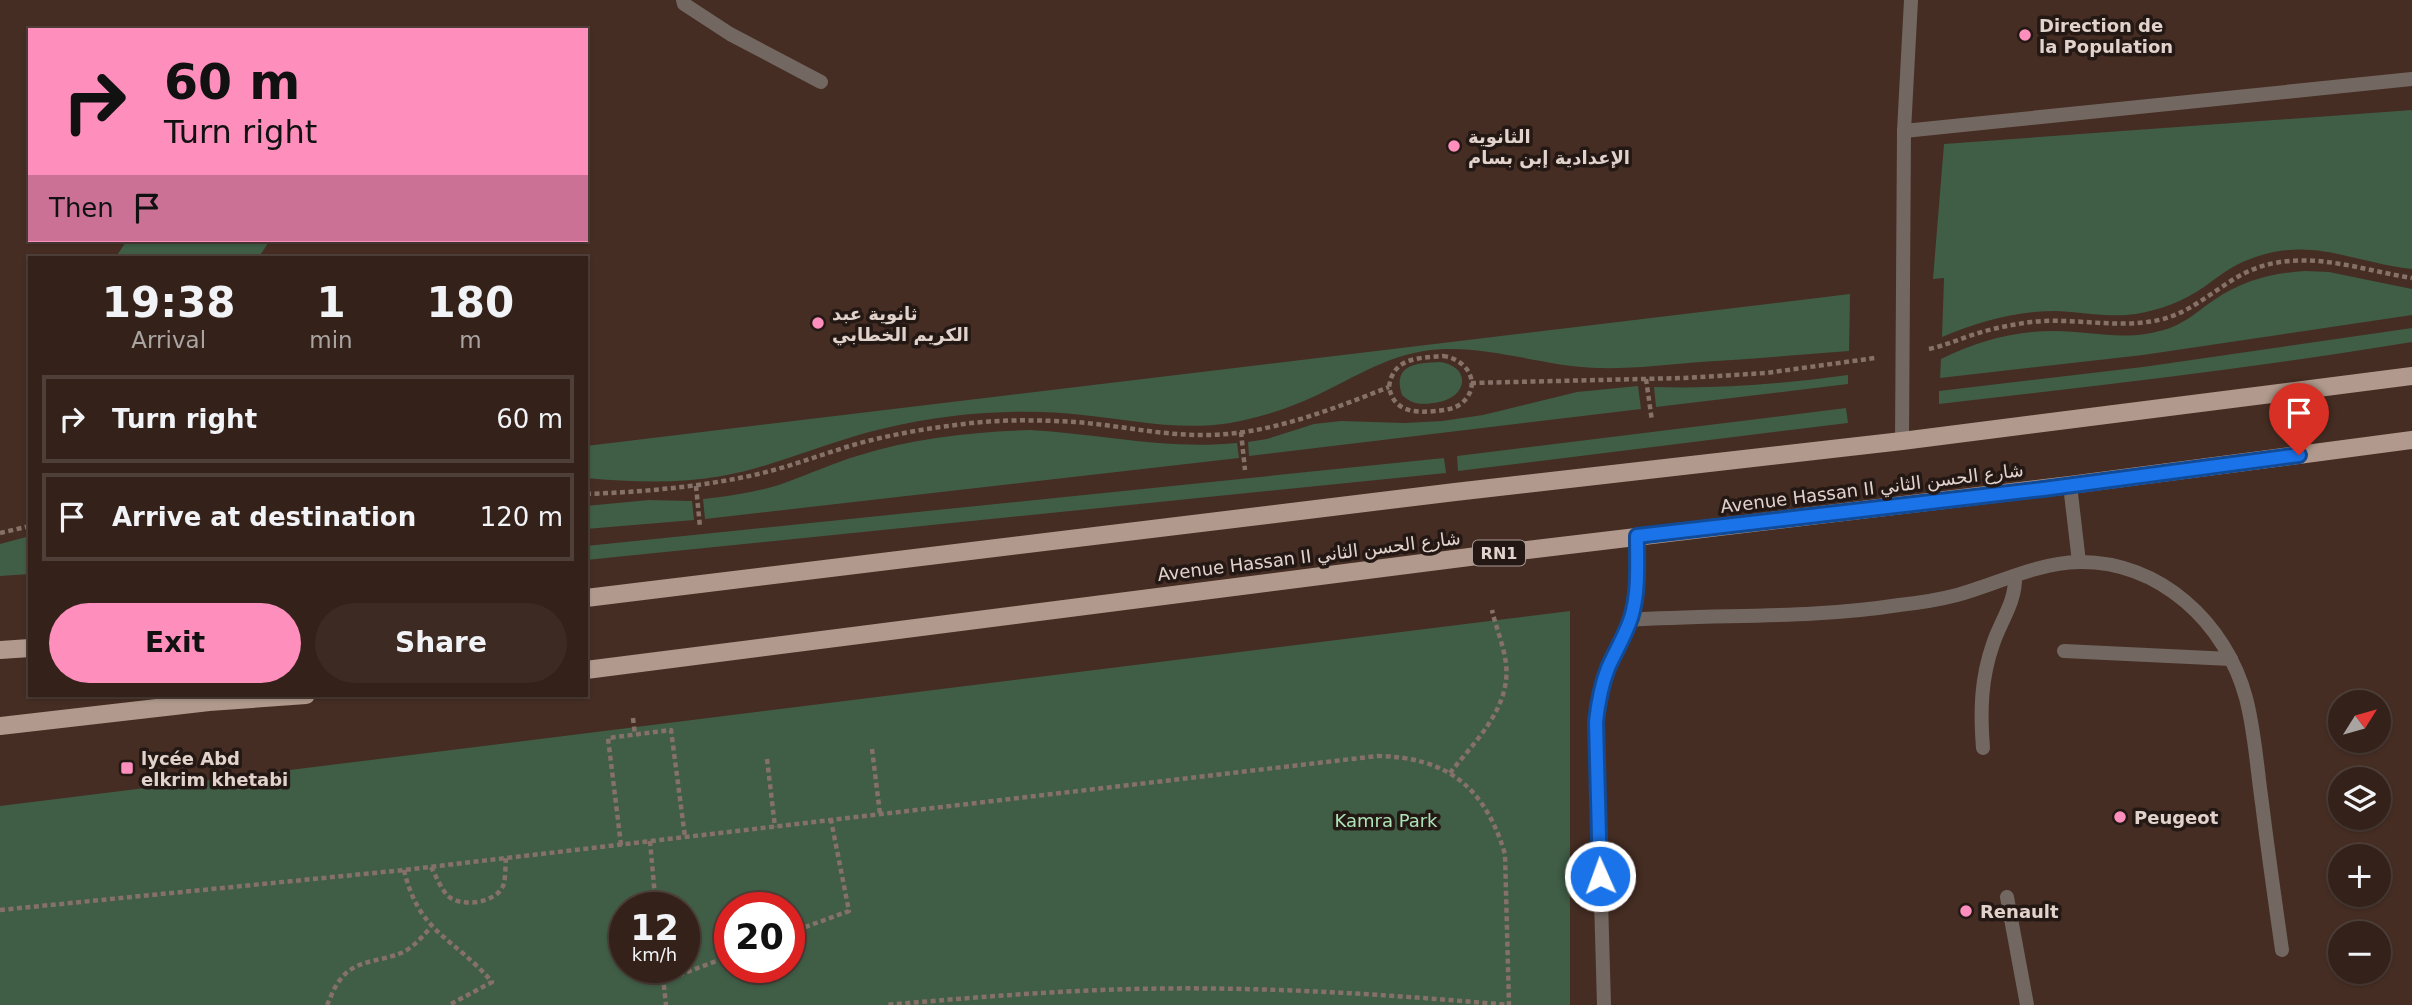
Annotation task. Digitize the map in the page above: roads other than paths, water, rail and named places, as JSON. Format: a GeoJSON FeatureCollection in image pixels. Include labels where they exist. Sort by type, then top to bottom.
{"type":"FeatureCollection","features":[{"type":"Feature","properties":{"kind":"main road"},"geometry":{"type":"LineString","coordinates":[[588,598],[1441,494],[1902,442],[2412,376]]}},
{"type":"Feature","properties":{"kind":"main road","name":"Avenue Hassan II شارع الحسن الثاني"},"geometry":{"type":"LineString","coordinates":[[588,670],[2412,440]]}},
{"type":"Feature","properties":{"kind":"main road"},"geometry":{"type":"LineString","coordinates":[[0,650],[28,648]]}},
{"type":"Feature","properties":{"kind":"main road"},"geometry":{"type":"LineString","coordinates":[[0,726],[209,702],[278,697]]}},
{"type":"Feature","properties":{"kind":"street"},"geometry":{"type":"LineString","coordinates":[[683,0],[684,4],[730,34],[821,82]]}},
{"type":"Feature","properties":{"kind":"street"},"geometry":{"type":"LineString","coordinates":[[1902,442],[1904,131],[1911,0]]}},
{"type":"Feature","properties":{"kind":"street"},"geometry":{"type":"LineString","coordinates":[[1904,131],[2412,79]]}},
{"type":"Feature","properties":{"kind":"street"},"geometry":{"type":"LineString","coordinates":[[2070,485],[2079,562]]}},
{"type":"Feature","properties":{"kind":"street"},"geometry":{"type":"LineString","coordinates":[[1604,1005],[1596,722],[1605,677],[1630,620],[1637,592],[1637,536]]}},
{"type":"Feature","properties":{"kind":"street"},"geometry":{"type":"LineString","coordinates":[[1630,620],[1785,617],[1842,613],[1956,595],[2057,564],[2079,562],[2125,568],[2147,575],[2167,587],[2203,619],[2219,638],[2231,659],[2247,700],[2282,950]]}},
{"type":"Feature","properties":{"kind":"street"},"geometry":{"type":"LineString","coordinates":[[1983,748],[1981,694],[1986,666],[2010,606],[2015,576]]}},
{"type":"Feature","properties":{"kind":"street"},"geometry":{"type":"LineString","coordinates":[[2064,651],[2231,659]]}},
{"type":"Feature","properties":{"kind":"street"},"geometry":{"type":"LineString","coordinates":[[2007,897],[2028,1005]]}},
{"type":"Feature","properties":{"kind":"place","name":"Direction de la Population"},"geometry":{"type":"Point","coordinates":[2025,35]}},
{"type":"Feature","properties":{"kind":"place","name":"الثانوية الإعدادية إبن بسام"},"geometry":{"type":"Point","coordinates":[1454,146]}},
{"type":"Feature","properties":{"kind":"place","name":"ثانوية عبد الكريم الخطابي"},"geometry":{"type":"Point","coordinates":[818,323]}},
{"type":"Feature","properties":{"kind":"place","name":"lycée Abd elkrim khetabi"},"geometry":{"type":"Point","coordinates":[127,768]}},
{"type":"Feature","properties":{"kind":"place","name":"Peugeot"},"geometry":{"type":"Point","coordinates":[2120,817]}},
{"type":"Feature","properties":{"kind":"place","name":"Renault"},"geometry":{"type":"Point","coordinates":[1966,911]}},
{"type":"Feature","properties":{"kind":"park label","name":"Kamra Park"},"geometry":{"type":"Point","coordinates":[1386,820]}}]}
